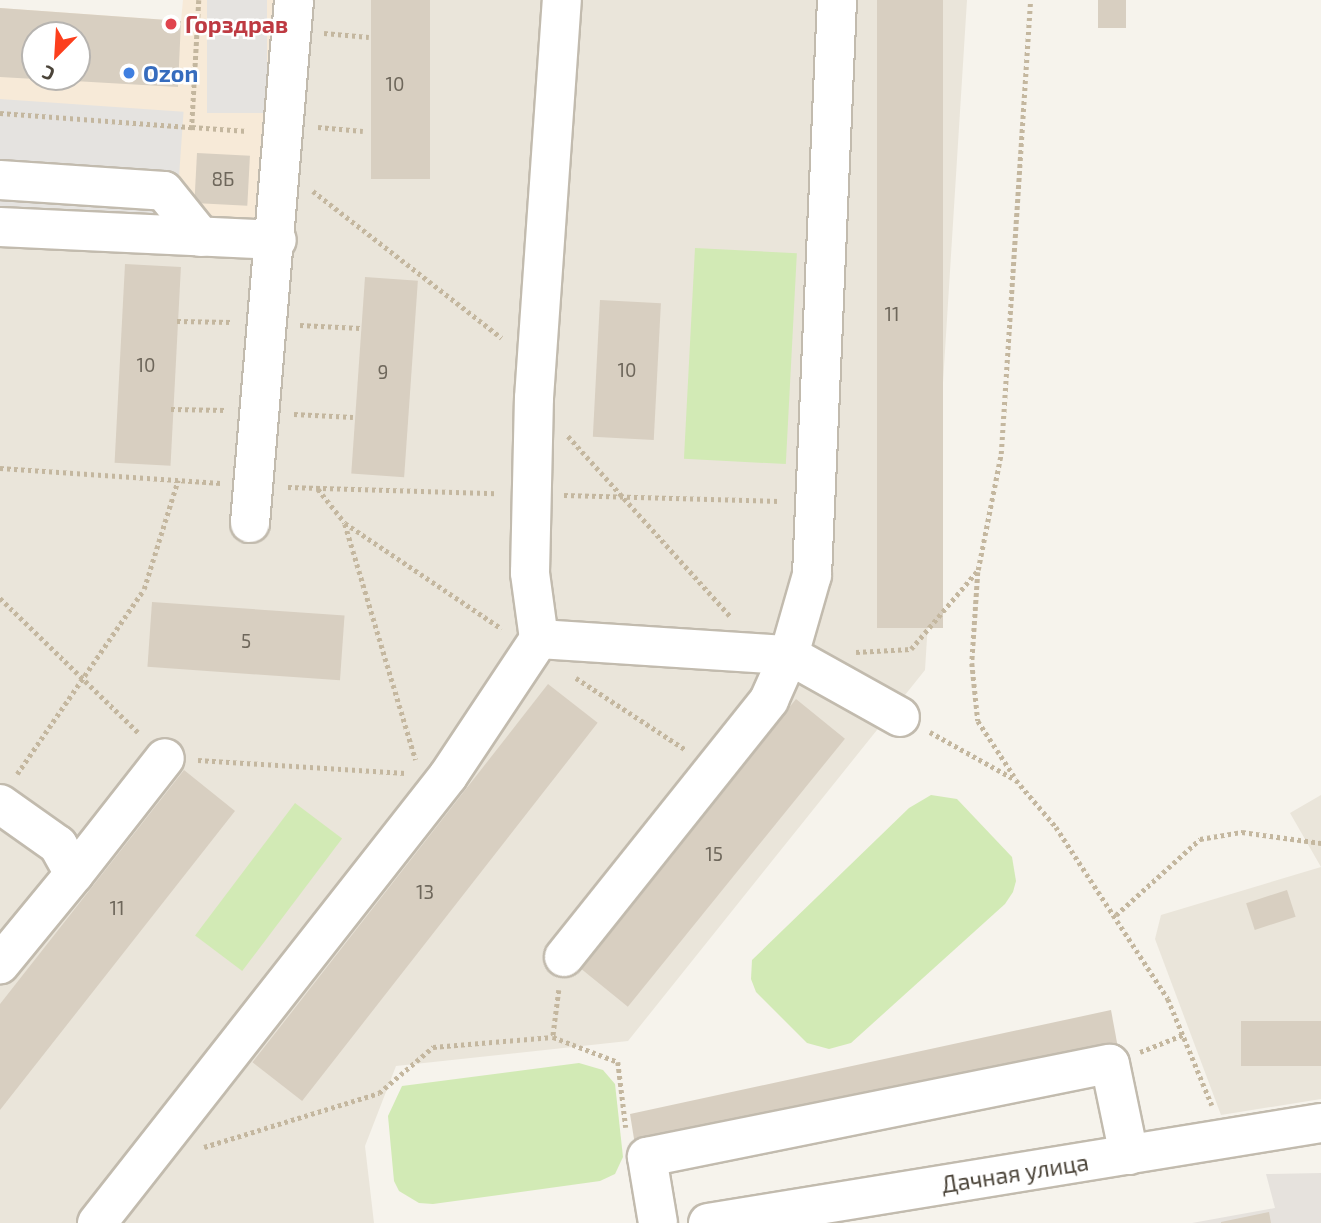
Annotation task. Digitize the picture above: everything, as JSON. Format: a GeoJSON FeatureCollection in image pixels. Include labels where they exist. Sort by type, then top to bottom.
{"type":"FeatureCollection","features":[{"type":"Feature","properties":{"kind":"street"},"geometry":{"type":"LineString","coordinates":[[97,1223],[448,776],[539,639],[530,573],[535,381],[562,0]]}},
{"type":"Feature","properties":{"kind":"street"},"geometry":{"type":"LineString","coordinates":[[564,957],[769,700],[777,655],[812,575],[837,0]]}},
{"type":"Feature","properties":{"kind":"street"},"geometry":{"type":"LineString","coordinates":[[250,523],[251,485],[276,240],[293,15]]}},
{"type":"Feature","properties":{"kind":"street"},"geometry":{"type":"LineString","coordinates":[[0,180],[164,191],[201,237]]}},
{"type":"Feature","properties":{"kind":"street"},"geometry":{"type":"LineString","coordinates":[[0,227],[276,240]]}},
{"type":"Feature","properties":{"kind":"street"},"geometry":{"type":"LineString","coordinates":[[539,639],[777,655],[900,717]]}},
{"type":"Feature","properties":{"kind":"street"},"geometry":{"type":"LineString","coordinates":[[0,964],[165,758]]}},
{"type":"Feature","properties":{"kind":"street"},"geometry":{"type":"LineString","coordinates":[[8,790],[58,845],[74,874]]}},
{"type":"Feature","properties":{"kind":"street"},"geometry":{"type":"LineString","coordinates":[[658,1223],[647,1157],[1110,1064],[1129,1154]]}},
{"type":"Feature","properties":{"kind":"street","name":"Дачная улица"},"geometry":{"type":"LineString","coordinates":[[708,1223],[873,1210],[1129,1154],[1321,1123]]}},
{"type":"Feature","properties":{"kind":"path"},"geometry":{"type":"LineString","coordinates":[[192,127],[200,0]]}},
{"type":"Feature","properties":{"kind":"path"},"geometry":{"type":"LineString","coordinates":[[1030,0],[1002,454],[978,570],[972,663],[978,721],[1016,780],[1056,827],[1116,915],[1185,1034],[1225,1139]]}},
{"type":"Feature","properties":{"kind":"path"},"geometry":{"type":"LineString","coordinates":[[293,15],[369,37]]}},
{"type":"Feature","properties":{"kind":"path"},"geometry":{"type":"LineString","coordinates":[[0,113],[192,127],[283,142],[363,131]]}},
{"type":"Feature","properties":{"kind":"path"},"geometry":{"type":"LineString","coordinates":[[283,142],[535,381],[623,496],[777,655]]}},
{"type":"Feature","properties":{"kind":"path"},"geometry":{"type":"LineString","coordinates":[[0,468],[251,485],[815,502]]}},
{"type":"Feature","properties":{"kind":"path"},"geometry":{"type":"LineString","coordinates":[[8,790],[144,589],[178,480]]}},
{"type":"Feature","properties":{"kind":"path"},"geometry":{"type":"LineString","coordinates":[[0,598],[165,758],[420,774],[345,523]]}},
{"type":"Feature","properties":{"kind":"path"},"geometry":{"type":"LineString","coordinates":[[843,653],[911,649],[978,570]]}},
{"type":"Feature","properties":{"kind":"path"},"geometry":{"type":"LineString","coordinates":[[900,717],[1016,780]]}},
{"type":"Feature","properties":{"kind":"path"},"geometry":{"type":"LineString","coordinates":[[1116,915],[1200,839],[1242,832],[1321,843]]}},
{"type":"Feature","properties":{"kind":"path"},"geometry":{"type":"LineString","coordinates":[[553,1037],[564,957]]}},
{"type":"Feature","properties":{"kind":"path"},"geometry":{"type":"LineString","coordinates":[[1110,1064],[1185,1034]]}},
{"type":"Feature","properties":{"kind":"path"},"geometry":{"type":"LineString","coordinates":[[195,1150],[379,1093],[433,1047],[553,1037],[618,1062],[628,1143]]}},
{"type":"Feature","properties":{"kind":"shaded area"},"geometry":{"type":"Polygon","coordinates":[[[183,0],[285,0],[267,253],[0,241],[0,8],[181,21],[183,0]]]}},
{"type":"Feature","properties":{"kind":"shaded area"},"geometry":{"type":"Polygon","coordinates":[[[207,0],[267,0],[267,113],[207,113],[207,0]]]}},
{"type":"Feature","properties":{"kind":"shaded area"},"geometry":{"type":"Polygon","coordinates":[[[285,0],[967,0],[925,670],[628,1041],[396,1066],[365,1146],[374,1223],[0,1223],[0,241],[285,0]]]}},
{"type":"Feature","properties":{"kind":"shaded area"},"geometry":{"type":"Polygon","coordinates":[[[0,99],[184,112],[176,223],[0,210],[0,99]]]}},
{"type":"Feature","properties":{"kind":"shaded area"},"geometry":{"type":"Polygon","coordinates":[[[1321,795],[1321,867],[1290,813],[1321,795]]]}},
{"type":"Feature","properties":{"kind":"shaded area"},"geometry":{"type":"Polygon","coordinates":[[[1321,867],[1321,1099],[1221,1115],[1155,939],[1161,915],[1321,867]]]}},
{"type":"Feature","properties":{"kind":"shaded area"},"geometry":{"type":"Polygon","coordinates":[[[1321,1173],[1321,1223],[1192,1223],[1275,1208],[1266,1174],[1321,1173]]]}},
{"type":"Feature","properties":{"kind":"green space"},"geometry":{"type":"Polygon","coordinates":[[[695,248],[797,253],[786,464],[684,459],[695,248]]]}},
{"type":"Feature","properties":{"kind":"green space"},"geometry":{"type":"Polygon","coordinates":[[[931,795],[957,799],[1012,857],[1016,881],[1013,892],[1005,904],[851,1043],[829,1049],[807,1043],[756,992],[751,979],[752,960],[909,808],[931,795]]]}},
{"type":"Feature","properties":{"kind":"green space"},"geometry":{"type":"Polygon","coordinates":[[[295,803],[342,839],[242,971],[195,936],[295,803]]]}},
{"type":"Feature","properties":{"kind":"green space"},"geometry":{"type":"Polygon","coordinates":[[[579,1063],[603,1070],[615,1084],[623,1157],[615,1174],[600,1181],[433,1204],[419,1203],[399,1191],[394,1181],[388,1116],[402,1086],[579,1063]]]}},
{"type":"Feature","properties":{"kind":"building"},"geometry":{"type":"Polygon","coordinates":[[[371,0],[430,0],[430,179],[371,179],[371,0]]]}},
{"type":"Feature","properties":{"kind":"building"},"geometry":{"type":"Polygon","coordinates":[[[877,0],[943,0],[943,628],[877,628],[877,0]]]}},
{"type":"Feature","properties":{"kind":"building"},"geometry":{"type":"Polygon","coordinates":[[[1098,0],[1126,0],[1126,28],[1098,28],[1098,0]]]}},
{"type":"Feature","properties":{"kind":"building"},"geometry":{"type":"Polygon","coordinates":[[[0,8],[181,21],[178,87],[91,82],[91,21],[21,21],[21,78],[0,77],[0,8]]]}},
{"type":"Feature","properties":{"kind":"building"},"geometry":{"type":"Polygon","coordinates":[[[197,153],[250,156],[247,206],[194,203],[197,153]]]}},
{"type":"Feature","properties":{"kind":"building"},"geometry":{"type":"Polygon","coordinates":[[[125,264],[181,267],[171,466],[115,463],[125,264]]]}},
{"type":"Feature","properties":{"kind":"building"},"geometry":{"type":"Polygon","coordinates":[[[365,277],[418,281],[404,477],[351,474],[365,277]]]}},
{"type":"Feature","properties":{"kind":"building"},"geometry":{"type":"Polygon","coordinates":[[[600,300],[661,303],[654,440],[593,437],[600,300]]]}},
{"type":"Feature","properties":{"kind":"building"},"geometry":{"type":"Polygon","coordinates":[[[152,602],[345,615],[340,680],[147,667],[152,602]]]}},
{"type":"Feature","properties":{"kind":"building"},"geometry":{"type":"Polygon","coordinates":[[[548,684],[598,723],[302,1101],[252,1062],[548,684]]]}},
{"type":"Feature","properties":{"kind":"building"},"geometry":{"type":"Polygon","coordinates":[[[796,699],[845,739],[628,1007],[579,967],[796,699]]]}},
{"type":"Feature","properties":{"kind":"building"},"geometry":{"type":"Polygon","coordinates":[[[184,770],[235,811],[0,1110],[0,1004],[184,770]]]}},
{"type":"Feature","properties":{"kind":"building"},"geometry":{"type":"Polygon","coordinates":[[[1287,890],[1296,917],[1255,930],[1246,903],[1287,890]]]}},
{"type":"Feature","properties":{"kind":"building"},"geometry":{"type":"Polygon","coordinates":[[[1111,1010],[1118,1048],[635,1145],[630,1114],[1111,1010]]]}},
{"type":"Feature","properties":{"kind":"building"},"geometry":{"type":"Polygon","coordinates":[[[1241,1021],[1321,1021],[1321,1066],[1241,1066],[1241,1021]]]}},
{"type":"Feature","properties":{"kind":"building"},"geometry":{"type":"Polygon","coordinates":[[[1269,1212],[1271,1223],[1221,1223],[1221,1222],[1269,1212]]]}},
{"type":"Feature","properties":{"kind":"place","name":"Горздрав"},"geometry":{"type":"Point","coordinates":[171,24]}},
{"type":"Feature","properties":{"kind":"place","name":"Ozon"},"geometry":{"type":"Point","coordinates":[129,73]}}]}
